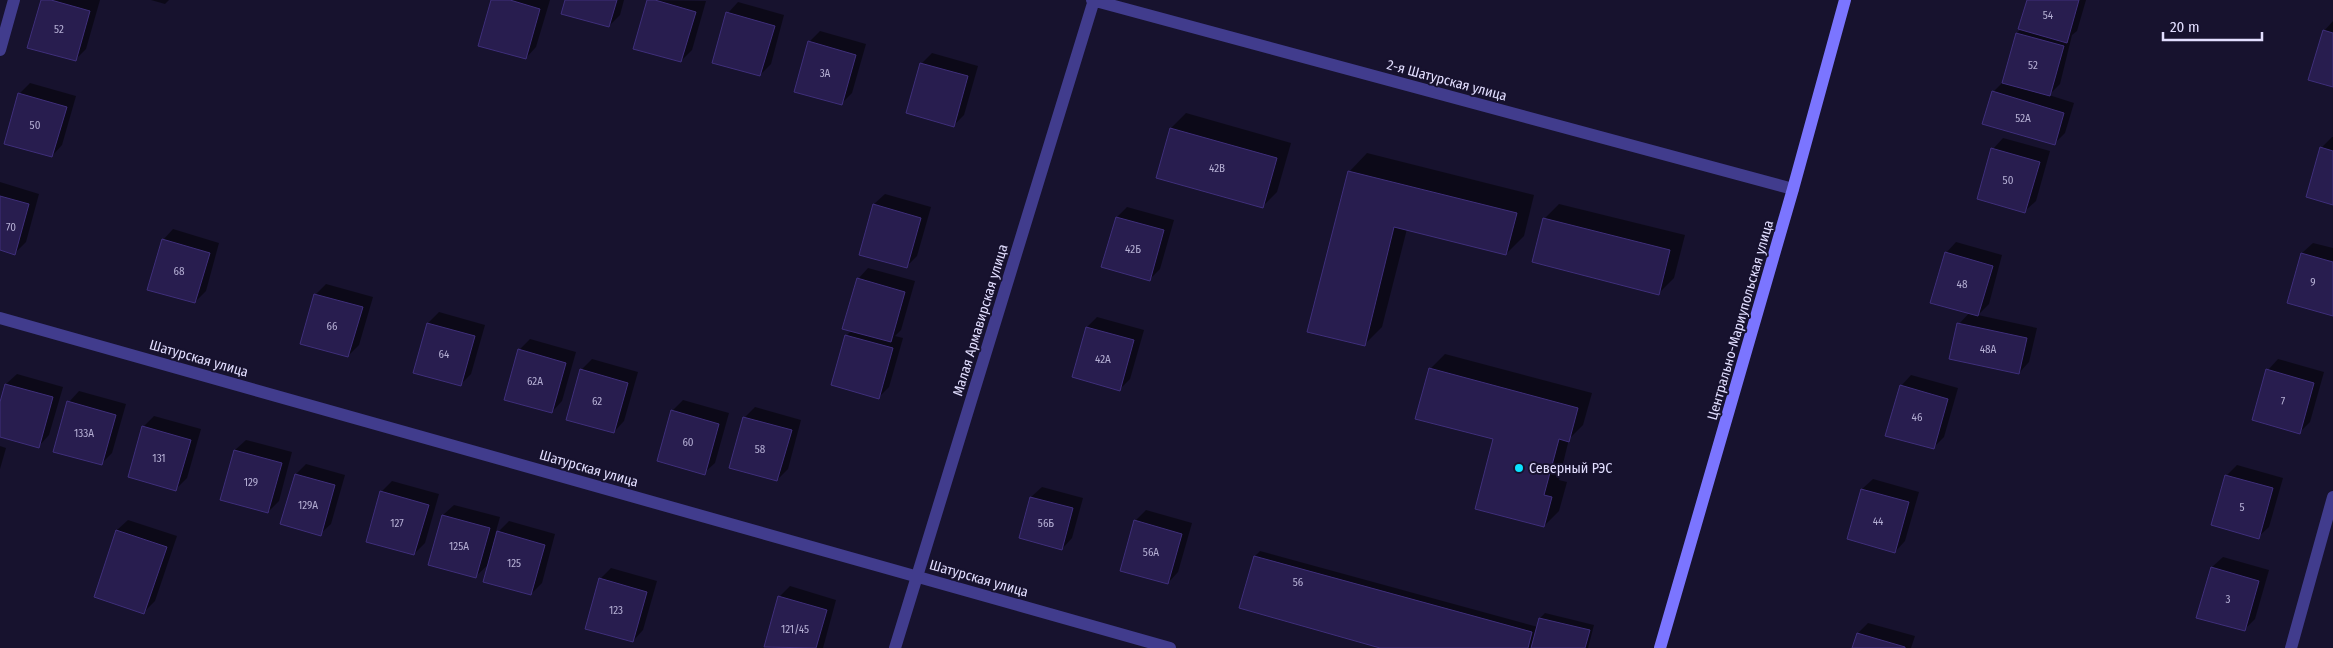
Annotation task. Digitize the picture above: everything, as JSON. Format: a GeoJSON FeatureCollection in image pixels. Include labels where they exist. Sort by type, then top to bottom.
{"type":"FeatureCollection","features":[{"type":"Feature","properties":{"kind":"street"},"geometry":{"type":"LineString","coordinates":[[0,50],[14,0]]}},
{"type":"Feature","properties":{"kind":"street","name":"2-я Шатурская улица"},"geometry":{"type":"LineString","coordinates":[[1093,0],[1793,189]]}},
{"type":"Feature","properties":{"kind":"street","name":"Малая Армавирская улица"},"geometry":{"type":"LineString","coordinates":[[894,648],[1093,0]]}},
{"type":"Feature","properties":{"kind":"street","name":"Центрально-Мариупольская улица"},"geometry":{"type":"LineString","coordinates":[[1660,648],[1846,0]]}},
{"type":"Feature","properties":{"kind":"street","name":"Шатурская улица"},"geometry":{"type":"LineString","coordinates":[[0,318],[1170,648]]}},
{"type":"Feature","properties":{"kind":"street"},"geometry":{"type":"LineString","coordinates":[[2291,648],[2333,497]]}},
{"type":"Feature","properties":{"kind":"building"},"geometry":{"type":"Polygon","coordinates":[[[41,0],[51,0],[90,11],[76,61],[27,48],[41,0]]]}},
{"type":"Feature","properties":{"kind":"building"},"geometry":{"type":"Polygon","coordinates":[[[491,0],[510,0],[540,9],[526,59],[478,46],[491,0]]]}},
{"type":"Feature","properties":{"kind":"building"},"geometry":{"type":"Polygon","coordinates":[[[565,0],[617,0],[609,27],[561,14],[565,0]]]}},
{"type":"Feature","properties":{"kind":"building"},"geometry":{"type":"Polygon","coordinates":[[[647,0],[655,0],[696,12],[681,62],[633,49],[647,0]]]}},
{"type":"Feature","properties":{"kind":"building"},"geometry":{"type":"Polygon","coordinates":[[[2027,0],[2079,0],[2067,43],[2018,29],[2027,0]]]}},
{"type":"Feature","properties":{"kind":"building"},"geometry":{"type":"Polygon","coordinates":[[[726,12],[775,26],[760,76],[712,63],[726,12]]]}},
{"type":"Feature","properties":{"kind":"building"},"geometry":{"type":"Polygon","coordinates":[[[2323,30],[2333,33],[2333,87],[2308,80],[2323,30]]]}},
{"type":"Feature","properties":{"kind":"building"},"geometry":{"type":"Polygon","coordinates":[[[2016,33],[2064,46],[2050,96],[2002,83],[2016,33]]]}},
{"type":"Feature","properties":{"kind":"building"},"geometry":{"type":"Polygon","coordinates":[[[808,41],[856,55],[842,105],[794,92],[808,41]]]}},
{"type":"Feature","properties":{"kind":"building"},"geometry":{"type":"Polygon","coordinates":[[[920,63],[968,76],[954,127],[906,113],[920,63]]]}},
{"type":"Feature","properties":{"kind":"building"},"geometry":{"type":"Polygon","coordinates":[[[1992,91],[2064,113],[2055,145],[1982,124],[1992,91]]]}},
{"type":"Feature","properties":{"kind":"building"},"geometry":{"type":"Polygon","coordinates":[[[18,93],[67,107],[52,157],[4,144],[18,93]]]}},
{"type":"Feature","properties":{"kind":"building"},"geometry":{"type":"Polygon","coordinates":[[[1170,128],[1277,158],[1263,208],[1156,178],[1170,128]]]}},
{"type":"Feature","properties":{"kind":"building"},"geometry":{"type":"Polygon","coordinates":[[[2320,147],[2333,151],[2333,205],[2306,197],[2320,147]]]}},
{"type":"Feature","properties":{"kind":"building"},"geometry":{"type":"Polygon","coordinates":[[[1991,148],[2040,162],[2025,213],[1977,199],[1991,148]]]}},
{"type":"Feature","properties":{"kind":"building"},"geometry":{"type":"Polygon","coordinates":[[[1348,171],[1517,213],[1506,255],[1394,227],[1365,346],[1307,332],[1348,171]]]}},
{"type":"Feature","properties":{"kind":"building"},"geometry":{"type":"Polygon","coordinates":[[[0,196],[29,204],[15,255],[0,250],[0,196]]]}},
{"type":"Feature","properties":{"kind":"building"},"geometry":{"type":"Polygon","coordinates":[[[873,204],[921,218],[907,268],[859,255],[873,204]]]}},
{"type":"Feature","properties":{"kind":"building"},"geometry":{"type":"Polygon","coordinates":[[[1116,217],[1164,230],[1150,281],[1101,267],[1116,217]]]}},
{"type":"Feature","properties":{"kind":"building"},"geometry":{"type":"Polygon","coordinates":[[[1543,218],[1670,250],[1659,295],[1532,262],[1543,218]]]}},
{"type":"Feature","properties":{"kind":"building"},"geometry":{"type":"Polygon","coordinates":[[[162,239],[210,253],[195,303],[147,290],[162,239]]]}},
{"type":"Feature","properties":{"kind":"building"},"geometry":{"type":"Polygon","coordinates":[[[1945,252],[1993,266],[1978,316],[1930,303],[1945,252]]]}},
{"type":"Feature","properties":{"kind":"building"},"geometry":{"type":"Polygon","coordinates":[[[2301,253],[2333,262],[2333,316],[2287,303],[2301,253]]]}},
{"type":"Feature","properties":{"kind":"building"},"geometry":{"type":"Polygon","coordinates":[[[857,278],[905,292],[891,342],[842,329],[857,278]]]}},
{"type":"Feature","properties":{"kind":"building"},"geometry":{"type":"Polygon","coordinates":[[[314,294],[363,307],[348,357],[300,344],[314,294]]]}},
{"type":"Feature","properties":{"kind":"building"},"geometry":{"type":"Polygon","coordinates":[[[427,323],[475,336],[461,386],[413,373],[427,323]]]}},
{"type":"Feature","properties":{"kind":"building"},"geometry":{"type":"Polygon","coordinates":[[[1957,323],[2027,338],[2019,374],[1949,359],[1957,323]]]}},
{"type":"Feature","properties":{"kind":"building"},"geometry":{"type":"Polygon","coordinates":[[[1086,327],[1134,340],[1120,391],[1072,377],[1086,327]]]}},
{"type":"Feature","properties":{"kind":"building"},"geometry":{"type":"Polygon","coordinates":[[[845,335],[893,348],[879,399],[831,385],[845,335]]]}},
{"type":"Feature","properties":{"kind":"building"},"geometry":{"type":"Polygon","coordinates":[[[518,349],[566,363],[552,413],[504,400],[518,349]]]}},
{"type":"Feature","properties":{"kind":"building","name":"Северный РЭС"},"geometry":{"type":"Polygon","coordinates":[[[1429,368],[1578,408],[1569,442],[1559,439],[1544,495],[1552,497],[1544,527],[1475,509],[1493,439],[1415,419],[1429,368]]]}},
{"type":"Feature","properties":{"kind":"building"},"geometry":{"type":"Polygon","coordinates":[[[580,369],[628,383],[614,433],[566,420],[580,369]]]}},
{"type":"Feature","properties":{"kind":"building"},"geometry":{"type":"Polygon","coordinates":[[[2266,369],[2314,383],[2300,434],[2252,420],[2266,369]]]}},
{"type":"Feature","properties":{"kind":"building"},"geometry":{"type":"Polygon","coordinates":[[[5,384],[53,397],[39,448],[0,437],[0,402],[5,384]]]}},
{"type":"Feature","properties":{"kind":"building"},"geometry":{"type":"Polygon","coordinates":[[[1900,385],[1948,399],[1934,449],[1885,436],[1900,385]]]}},
{"type":"Feature","properties":{"kind":"building"},"geometry":{"type":"Polygon","coordinates":[[[67,401],[116,415],[102,465],[53,452],[67,401]]]}},
{"type":"Feature","properties":{"kind":"building"},"geometry":{"type":"Polygon","coordinates":[[[671,410],[719,424],[705,475],[657,461],[671,410]]]}},
{"type":"Feature","properties":{"kind":"building"},"geometry":{"type":"Polygon","coordinates":[[[743,417],[792,430],[777,481],[729,468],[743,417]]]}},
{"type":"Feature","properties":{"kind":"building"},"geometry":{"type":"Polygon","coordinates":[[[142,426],[191,440],[176,491],[128,477],[142,426]]]}},
{"type":"Feature","properties":{"kind":"building"},"geometry":{"type":"Polygon","coordinates":[[[234,450],[282,463],[268,513],[220,500],[234,450]]]}},
{"type":"Feature","properties":{"kind":"building"},"geometry":{"type":"Polygon","coordinates":[[[295,474],[335,485],[321,536],[280,524],[295,474]]]}},
{"type":"Feature","properties":{"kind":"building"},"geometry":{"type":"Polygon","coordinates":[[[2225,475],[2273,488],[2259,539],[2211,525],[2225,475]]]}},
{"type":"Feature","properties":{"kind":"building"},"geometry":{"type":"Polygon","coordinates":[[[1861,489],[1909,502],[1895,553],[1847,539],[1861,489]]]}},
{"type":"Feature","properties":{"kind":"building"},"geometry":{"type":"Polygon","coordinates":[[[380,491],[429,505],[414,555],[366,542],[380,491]]]}},
{"type":"Feature","properties":{"kind":"building"},"geometry":{"type":"Polygon","coordinates":[[[1030,497],[1073,508],[1062,550],[1019,538],[1030,497]]]}},
{"type":"Feature","properties":{"kind":"building"},"geometry":{"type":"Polygon","coordinates":[[[442,515],[490,528],[476,578],[428,565],[442,515]]]}},
{"type":"Feature","properties":{"kind":"building"},"geometry":{"type":"Polygon","coordinates":[[[1134,520],[1182,534],[1168,584],[1120,571],[1134,520]]]}},
{"type":"Feature","properties":{"kind":"building"},"geometry":{"type":"Polygon","coordinates":[[[116,530],[167,547],[144,614],[94,597],[116,530]]]}},
{"type":"Feature","properties":{"kind":"building"},"geometry":{"type":"Polygon","coordinates":[[[497,531],[545,545],[531,595],[483,582],[497,531]]]}},
{"type":"Feature","properties":{"kind":"building"},"geometry":{"type":"Polygon","coordinates":[[[1254,556],[1532,632],[1528,648],[1380,648],[1239,608],[1254,556]]]}},
{"type":"Feature","properties":{"kind":"building"},"geometry":{"type":"Polygon","coordinates":[[[2211,567],[2259,581],[2245,631],[2196,618],[2211,567]]]}},
{"type":"Feature","properties":{"kind":"building"},"geometry":{"type":"Polygon","coordinates":[[[599,578],[647,592],[633,642],[585,629],[599,578]]]}},
{"type":"Feature","properties":{"kind":"building"},"geometry":{"type":"Polygon","coordinates":[[[778,596],[827,610],[816,648],[764,647],[778,596]]]}},
{"type":"Feature","properties":{"kind":"building"},"geometry":{"type":"Polygon","coordinates":[[[1539,618],[1590,630],[1585,648],[1531,648],[1539,618]]]}},
{"type":"Feature","properties":{"kind":"building"},"geometry":{"type":"Polygon","coordinates":[[[1857,633],[1905,647],[1905,648],[1852,648],[1857,633]]]}},
{"type":"Feature","properties":{"kind":"place","name":"Северный РЭС"},"geometry":{"type":"Point","coordinates":[1519,468]}}]}
